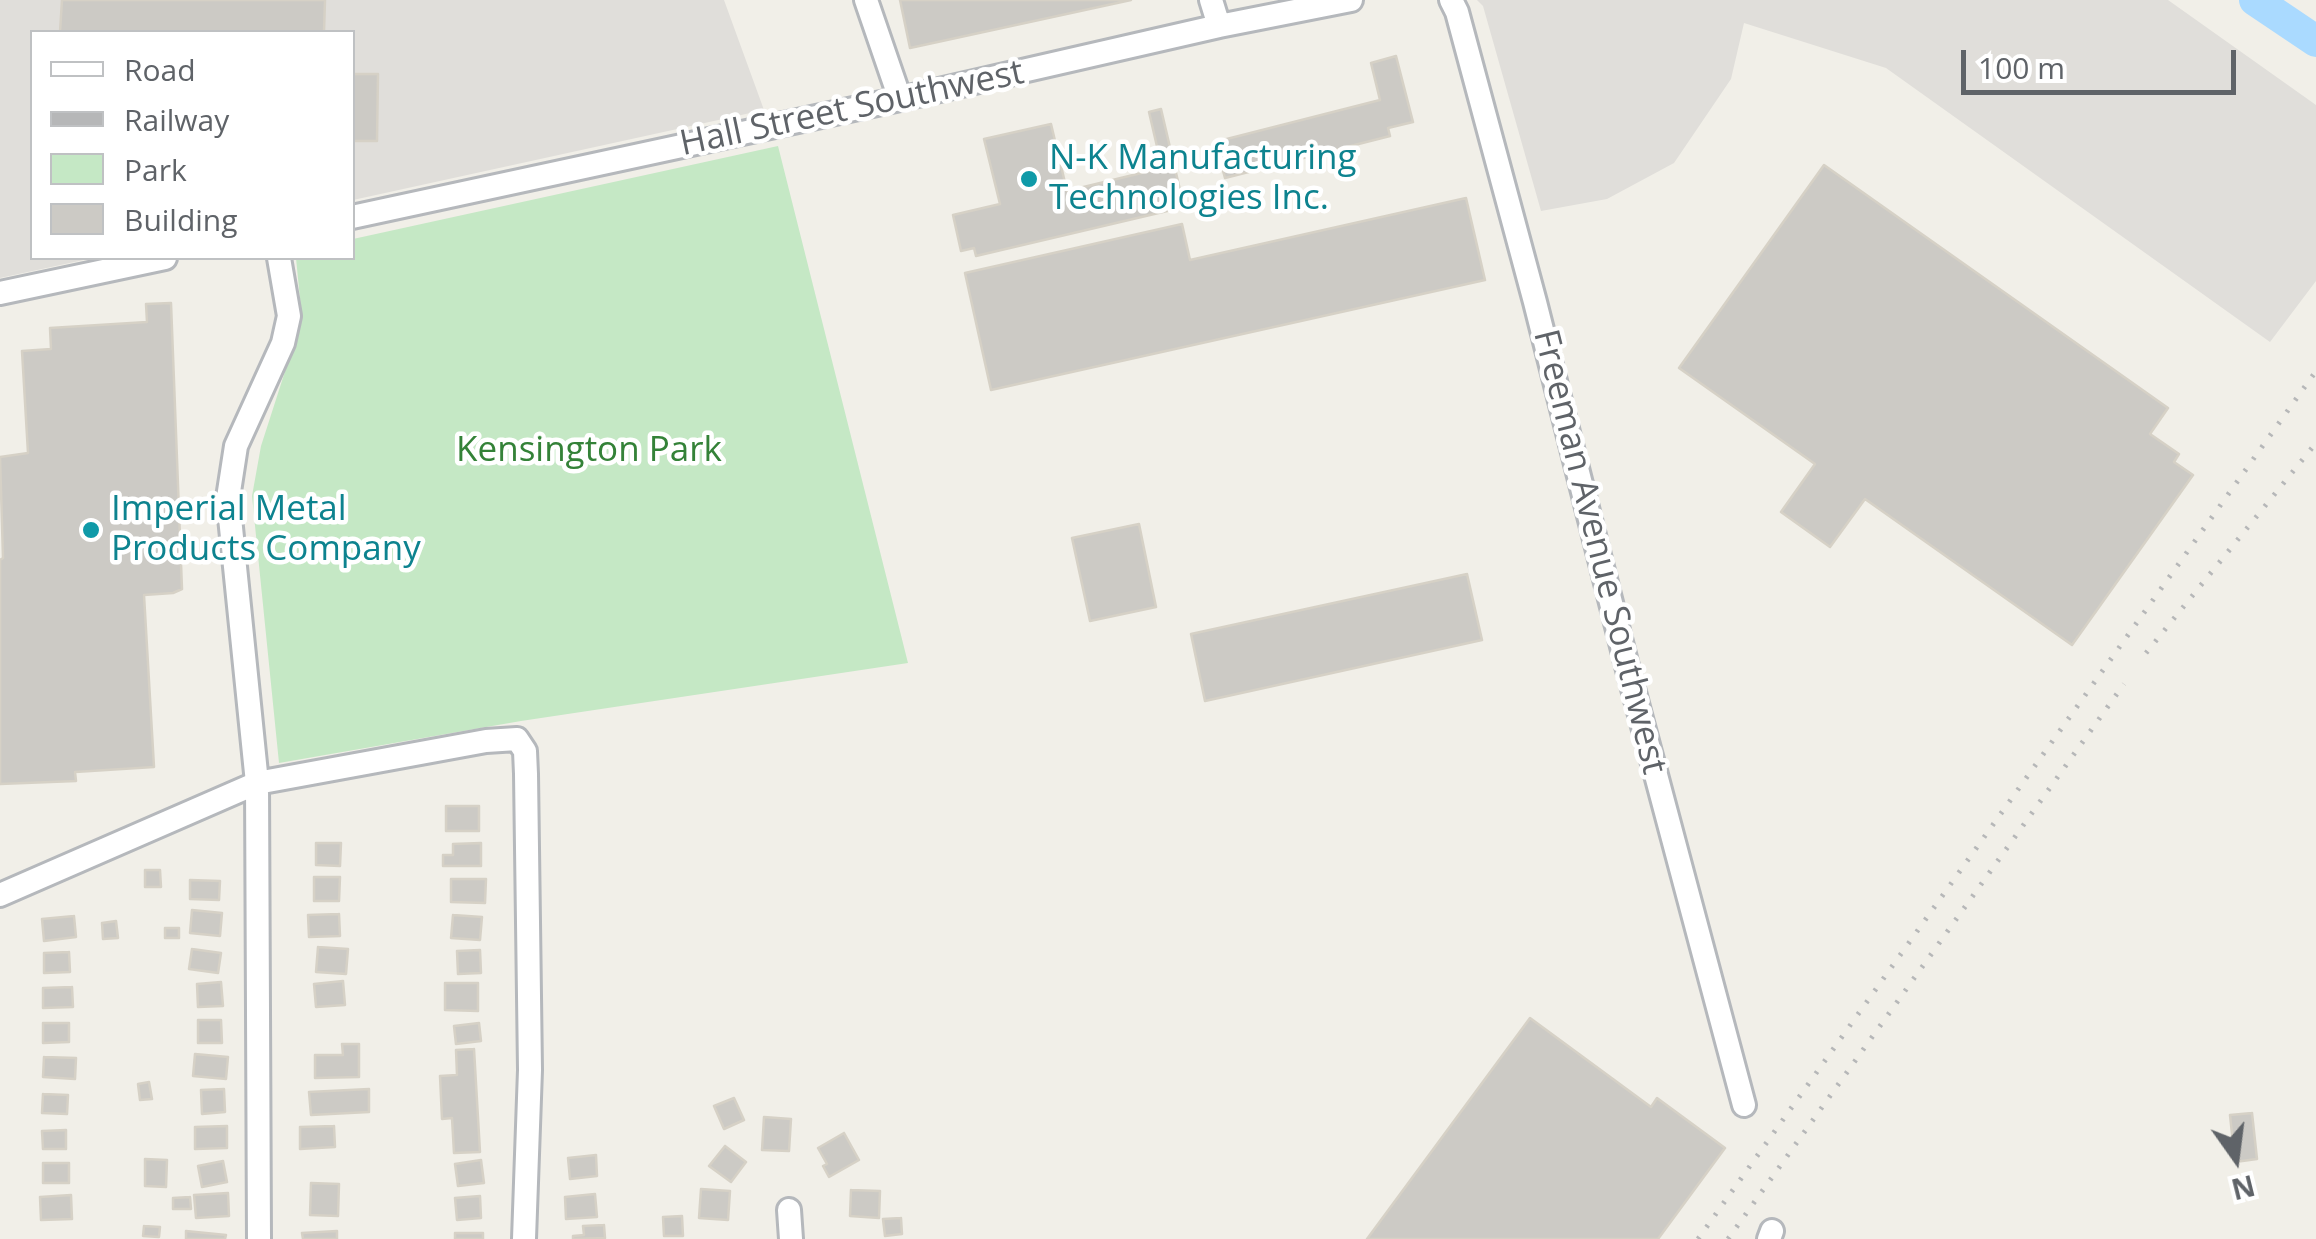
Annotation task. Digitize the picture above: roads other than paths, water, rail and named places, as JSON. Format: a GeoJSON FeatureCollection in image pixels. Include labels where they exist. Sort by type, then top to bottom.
{"type":"FeatureCollection","features":[{"type":"Feature","properties":{"kind":"street"},"geometry":{"type":"LineString","coordinates":[[866,0],[900,99]]}},
{"type":"Feature","properties":{"kind":"street"},"geometry":{"type":"LineString","coordinates":[[1212,0],[1219,26]]}},
{"type":"Feature","properties":{"kind":"street","name":"Hall Street Southwest"},"geometry":{"type":"LineString","coordinates":[[355,216],[1351,0]]}},
{"type":"Feature","properties":{"kind":"street","name":"Freeman Avenue Southwest"},"geometry":{"type":"LineString","coordinates":[[1451,0],[1458,12],[1744,1105]]}},
{"type":"Feature","properties":{"kind":"street"},"geometry":{"type":"LineString","coordinates":[[0,293],[156,260]]}},
{"type":"Feature","properties":{"kind":"street"},"geometry":{"type":"LineString","coordinates":[[258,1239],[258,783],[228,498],[236,446],[283,342],[289,316],[280,260]]}},
{"type":"Feature","properties":{"kind":"street"},"geometry":{"type":"LineString","coordinates":[[0,895],[258,783],[449,747],[516,739],[524,750],[526,774],[530,1070],[524,1239]]}},
{"type":"Feature","properties":{"kind":"street"},"geometry":{"type":"LineString","coordinates":[[788,1210],[791,1239]]}},
{"type":"Feature","properties":{"kind":"waterway"},"geometry":{"type":"LineString","coordinates":[[2255,0],[2316,41]]}},
{"type":"Feature","properties":{"kind":"railway"},"geometry":{"type":"LineString","coordinates":[[1698,1239],[2316,371]]}},
{"type":"Feature","properties":{"kind":"railway"},"geometry":{"type":"LineString","coordinates":[[2146,653],[2316,443]]}},
{"type":"Feature","properties":{"kind":"railway"},"geometry":{"type":"LineString","coordinates":[[1728,1239],[2124,684]]}},
{"type":"Feature","properties":{"kind":"place","name":"N-K Manufacturing Technologies Inc."},"geometry":{"type":"Point","coordinates":[1029,179]}},
{"type":"Feature","properties":{"kind":"place","name":"Imperial Metal Products Company"},"geometry":{"type":"Point","coordinates":[91,530]}},
{"type":"Feature","properties":{"kind":"park label","name":"Kensington Park"},"geometry":{"type":"Point","coordinates":[589,451]}}]}
